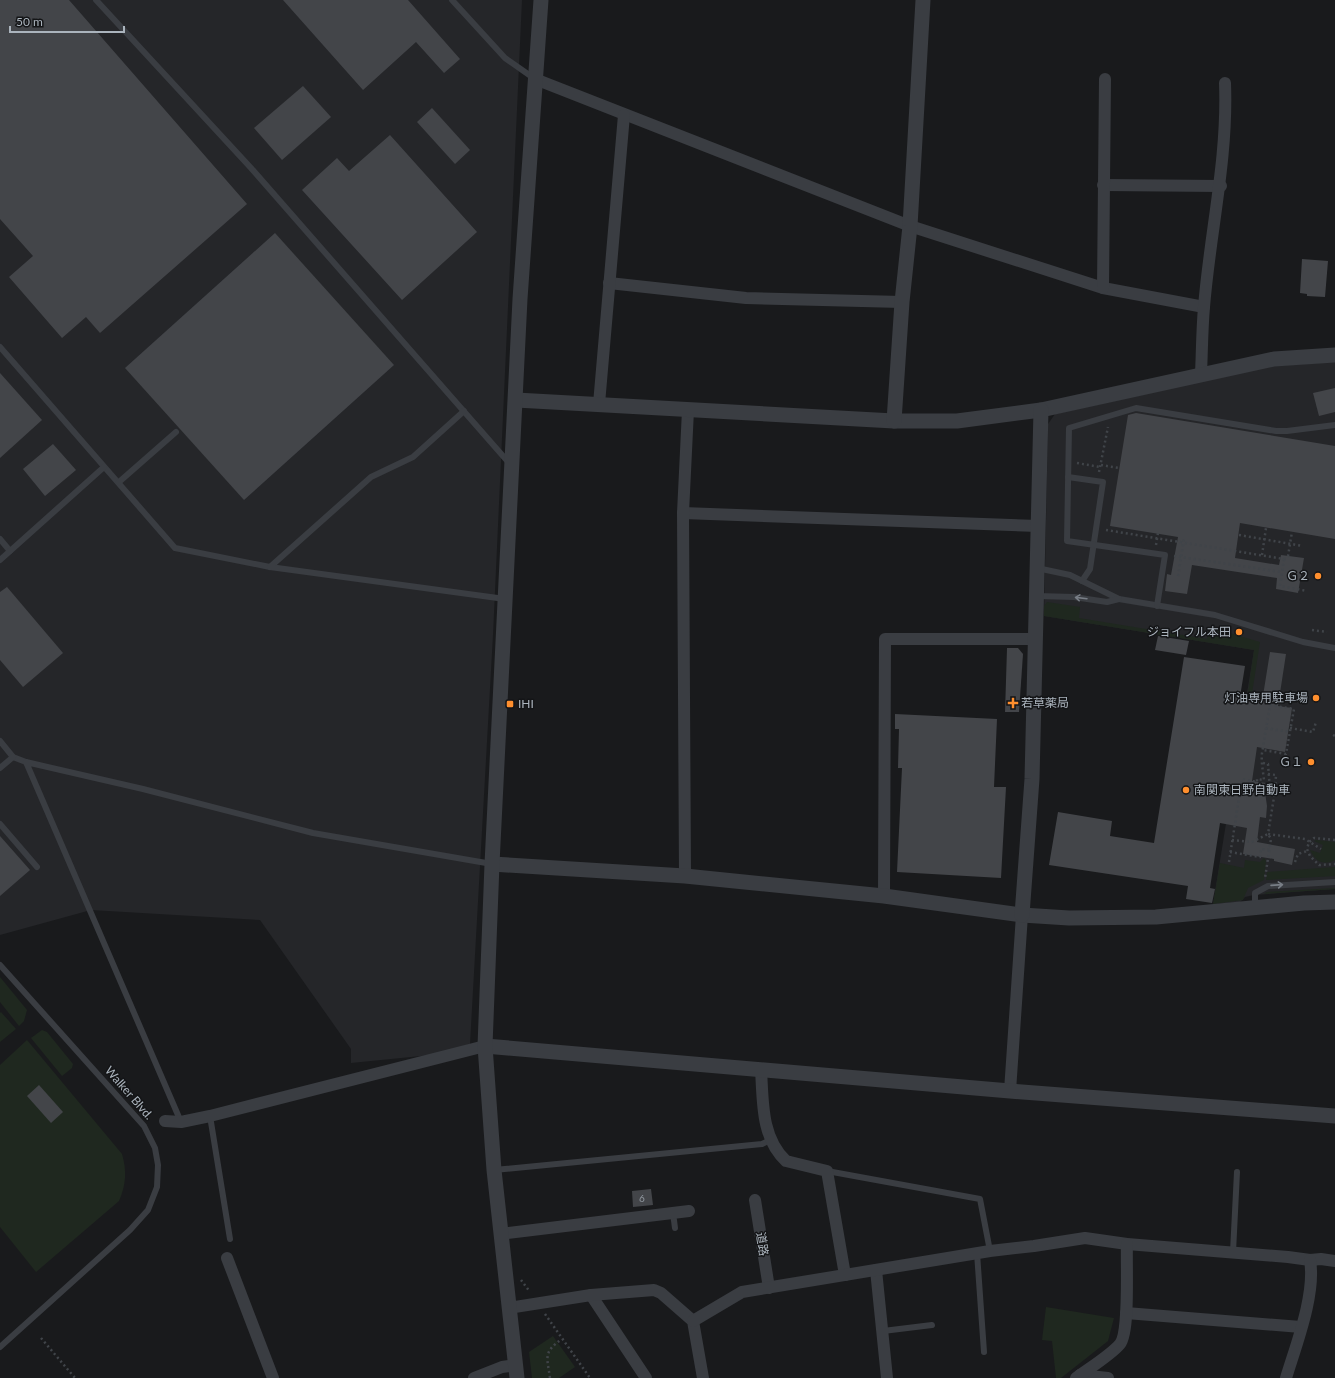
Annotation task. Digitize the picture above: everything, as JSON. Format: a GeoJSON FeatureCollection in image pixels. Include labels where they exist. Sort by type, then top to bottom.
{"type":"FeatureCollection","features":[{"type":"Feature","properties":{"kind":"street"},"geometry":{"type":"LineString","coordinates":[[474,1378],[502,1367],[516,1371],[500,1234],[485,1046],[492,864],[520,299],[541,0]]}},
{"type":"Feature","properties":{"kind":"street"},"geometry":{"type":"LineString","coordinates":[[894,421],[902,302],[910,226],[923,0]]}},
{"type":"Feature","properties":{"kind":"street"},"geometry":{"type":"LineString","coordinates":[[1103,288],[1105,78]]}},
{"type":"Feature","properties":{"kind":"street"},"geometry":{"type":"LineString","coordinates":[[536,79],[624,115],[910,226],[1103,288],[1204,307]]}},
{"type":"Feature","properties":{"kind":"street"},"geometry":{"type":"LineString","coordinates":[[1201,374],[1204,307],[1221,186],[1227,117],[1225,83]]}},
{"type":"Feature","properties":{"kind":"street"},"geometry":{"type":"LineString","coordinates":[[599,404],[624,115]]}},
{"type":"Feature","properties":{"kind":"street"},"geometry":{"type":"LineString","coordinates":[[1103,185],[1221,186]]}},
{"type":"Feature","properties":{"kind":"street"},"geometry":{"type":"LineString","coordinates":[[609,283],[746,298],[902,302]]}},
{"type":"Feature","properties":{"kind":"street"},"geometry":{"type":"LineString","coordinates":[[516,400],[894,421],[957,421],[1041,410],[1274,359],[1335,355]]}},
{"type":"Feature","properties":{"kind":"street"},"geometry":{"type":"LineString","coordinates":[[685,876],[683,513],[688,410]]}},
{"type":"Feature","properties":{"kind":"street"},"geometry":{"type":"LineString","coordinates":[[1010,1091],[1032,779],[1041,410]]}},
{"type":"Feature","properties":{"kind":"street"},"geometry":{"type":"LineString","coordinates":[[683,513],[1038,526]]}},
{"type":"Feature","properties":{"kind":"street"},"geometry":{"type":"LineString","coordinates":[[884,896],[885,639],[1035,639]]}},
{"type":"Feature","properties":{"kind":"street"},"geometry":{"type":"LineString","coordinates":[[492,864],[685,876],[884,896],[1022,915],[1113,919],[1156,917],[1335,902]]}},
{"type":"Feature","properties":{"kind":"street"},"geometry":{"type":"LineString","coordinates":[[166,1121],[181,1122],[210,1116],[485,1046],[1010,1091],[1335,1116]]}},
{"type":"Feature","properties":{"kind":"street"},"geometry":{"type":"LineString","coordinates":[[761,1070],[764,1125],[781,1157],[786,1161],[827,1171],[845,1275]]}},
{"type":"Feature","properties":{"kind":"street","name":"道路"},"geometry":{"type":"LineString","coordinates":[[755,1200],[769,1288]]}},
{"type":"Feature","properties":{"kind":"street"},"geometry":{"type":"LineString","coordinates":[[500,1234],[689,1211]]}},
{"type":"Feature","properties":{"kind":"street"},"geometry":{"type":"LineString","coordinates":[[693,1321],[742,1292],[977,1253],[1085,1238],[1127,1244],[1335,1261]]}},
{"type":"Feature","properties":{"kind":"street"},"geometry":{"type":"LineString","coordinates":[[1078,1376],[1120,1344],[1124,1331],[1126,1313],[1127,1244]]}},
{"type":"Feature","properties":{"kind":"street"},"geometry":{"type":"LineString","coordinates":[[227,1258],[273,1378]]}},
{"type":"Feature","properties":{"kind":"street"},"geometry":{"type":"LineString","coordinates":[[1286,1378],[1301,1328],[1309,1294],[1312,1272],[1310,1260]]}},
{"type":"Feature","properties":{"kind":"street"},"geometry":{"type":"LineString","coordinates":[[876,1270],[887,1378]]}},
{"type":"Feature","properties":{"kind":"street"},"geometry":{"type":"LineString","coordinates":[[508,1308],[591,1295],[654,1290],[661,1293],[693,1321],[703,1378]]}},
{"type":"Feature","properties":{"kind":"street"},"geometry":{"type":"LineString","coordinates":[[591,1295],[646,1378]]}},
{"type":"Feature","properties":{"kind":"street"},"geometry":{"type":"LineString","coordinates":[[1126,1313],[1301,1328]]}},
{"type":"Feature","properties":{"kind":"street"},"geometry":{"type":"LineString","coordinates":[[1078,1376],[1108,1378]]}},
{"type":"Feature","properties":{"kind":"lane"},"geometry":{"type":"LineString","coordinates":[[96,0],[251,168],[512,467]]}},
{"type":"Feature","properties":{"kind":"lane"},"geometry":{"type":"LineString","coordinates":[[452,0],[505,58],[536,79]]}},
{"type":"Feature","properties":{"kind":"lane"},"geometry":{"type":"LineString","coordinates":[[0,347],[175,548],[270,567],[506,599]]}},
{"type":"Feature","properties":{"kind":"lane"},"geometry":{"type":"LineString","coordinates":[[1157,606],[1165,555],[1098,544],[1094,546],[1067,541],[1069,428],[1136,408],[1282,431],[1335,425]]}},
{"type":"Feature","properties":{"kind":"lane"},"geometry":{"type":"LineString","coordinates":[[270,567],[371,477],[413,457],[464,411]]}},
{"type":"Feature","properties":{"kind":"lane"},"geometry":{"type":"LineString","coordinates":[[119,482],[176,432]]}},
{"type":"Feature","properties":{"kind":"lane"},"geometry":{"type":"LineString","coordinates":[[0,560],[104,467]]}},
{"type":"Feature","properties":{"kind":"lane"},"geometry":{"type":"LineString","coordinates":[[1068,477],[1103,482],[1090,568],[1082,581]]}},
{"type":"Feature","properties":{"kind":"lane"},"geometry":{"type":"LineString","coordinates":[[0,539],[10,552]]}},
{"type":"Feature","properties":{"kind":"lane"},"geometry":{"type":"LineString","coordinates":[[1037,568],[1070,575],[1119,599],[1215,615],[1303,642],[1335,648]]}},
{"type":"Feature","properties":{"kind":"lane"},"geometry":{"type":"LineString","coordinates":[[1036,596],[1074,597],[1107,602],[1119,599]]}},
{"type":"Feature","properties":{"kind":"lane"},"geometry":{"type":"LineString","coordinates":[[0,741],[13,757],[26,762],[143,789],[313,833],[492,864]]}},
{"type":"Feature","properties":{"kind":"lane"},"geometry":{"type":"LineString","coordinates":[[0,768],[13,757]]}},
{"type":"Feature","properties":{"kind":"lane"},"geometry":{"type":"LineString","coordinates":[[26,762],[181,1122]]}},
{"type":"Feature","properties":{"kind":"lane"},"geometry":{"type":"LineString","coordinates":[[0,824],[36,867]]}},
{"type":"Feature","properties":{"kind":"lane"},"geometry":{"type":"LineString","coordinates":[[1255,908],[1255,893],[1268,886],[1335,882]]}},
{"type":"Feature","properties":{"kind":"lane","name":"Walker Blvd."},"geometry":{"type":"LineString","coordinates":[[0,965],[144,1126],[155,1148],[158,1165],[156,1187],[148,1210],[130,1230],[0,1347]]}},
{"type":"Feature","properties":{"kind":"lane"},"geometry":{"type":"LineString","coordinates":[[210,1116],[230,1239]]}},
{"type":"Feature","properties":{"kind":"lane"},"geometry":{"type":"LineString","coordinates":[[494,1170],[762,1144],[772,1139]]}},
{"type":"Feature","properties":{"kind":"lane"},"geometry":{"type":"LineString","coordinates":[[827,1171],[980,1199],[990,1251]]}},
{"type":"Feature","properties":{"kind":"lane"},"geometry":{"type":"LineString","coordinates":[[1233,1252],[1237,1172]]}},
{"type":"Feature","properties":{"kind":"lane"},"geometry":{"type":"LineString","coordinates":[[673,1213],[675,1228]]}},
{"type":"Feature","properties":{"kind":"lane"},"geometry":{"type":"LineString","coordinates":[[977,1253],[984,1352]]}},
{"type":"Feature","properties":{"kind":"lane"},"geometry":{"type":"LineString","coordinates":[[883,1331],[932,1325]]}},
{"type":"Feature","properties":{"kind":"path"},"geometry":{"type":"LineString","coordinates":[[1098,482],[1110,415]]}},
{"type":"Feature","properties":{"kind":"path"},"geometry":{"type":"LineString","coordinates":[[1068,462],[1119,468]]}},
{"type":"Feature","properties":{"kind":"path"},"geometry":{"type":"LineString","coordinates":[[1096,528],[1284,559]]}},
{"type":"Feature","properties":{"kind":"path"},"geometry":{"type":"LineString","coordinates":[[1262,555],[1266,528]]}},
{"type":"Feature","properties":{"kind":"path"},"geometry":{"type":"LineString","coordinates":[[1292,532],[1288,556],[1284,559],[1280,586],[1307,591]]}},
{"type":"Feature","properties":{"kind":"path"},"geometry":{"type":"LineString","coordinates":[[1239,535],[1303,546]]}},
{"type":"Feature","properties":{"kind":"path"},"geometry":{"type":"LineString","coordinates":[[1178,576],[1184,538]]}},
{"type":"Feature","properties":{"kind":"path"},"geometry":{"type":"LineString","coordinates":[[1210,542],[1210,547]]}},
{"type":"Feature","properties":{"kind":"path"},"geometry":{"type":"LineString","coordinates":[[1175,556],[1282,572]]}},
{"type":"Feature","properties":{"kind":"path"},"geometry":{"type":"LineString","coordinates":[[1312,630],[1327,632]]}},
{"type":"Feature","properties":{"kind":"path"},"geometry":{"type":"LineString","coordinates":[[1229,862],[1242,779],[1257,782],[1257,779],[1264,780],[1262,771],[1263,763],[1261,759],[1270,705],[1294,709],[1286,754],[1263,750]]}},
{"type":"Feature","properties":{"kind":"path"},"geometry":{"type":"LineString","coordinates":[[1266,728],[1313,732],[1316,722]]}},
{"type":"Feature","properties":{"kind":"path"},"geometry":{"type":"LineString","coordinates":[[1263,763],[1268,764],[1270,790],[1275,791]]}},
{"type":"Feature","properties":{"kind":"path"},"geometry":{"type":"LineString","coordinates":[[1266,871],[1270,839],[1268,834],[1276,775],[1268,774]]}},
{"type":"Feature","properties":{"kind":"path"},"geometry":{"type":"LineString","coordinates":[[1232,840],[1252,842],[1268,834],[1305,840],[1321,850]]}},
{"type":"Feature","properties":{"kind":"path"},"geometry":{"type":"LineString","coordinates":[[1307,851],[1309,842],[1317,837],[1335,840]]}},
{"type":"Feature","properties":{"kind":"path"},"geometry":{"type":"LineString","coordinates":[[1230,852],[1260,857],[1261,849],[1269,850]]}},
{"type":"Feature","properties":{"kind":"path"},"geometry":{"type":"LineString","coordinates":[[1296,862],[1298,854],[1307,851]]}},
{"type":"Feature","properties":{"kind":"path"},"geometry":{"type":"LineString","coordinates":[[1307,851],[1318,865],[1335,864]]}},
{"type":"Feature","properties":{"kind":"path"},"geometry":{"type":"LineString","coordinates":[[518,1276],[532,1295]]}},
{"type":"Feature","properties":{"kind":"path"},"geometry":{"type":"LineString","coordinates":[[542,1311],[590,1378]]}},
{"type":"Feature","properties":{"kind":"path"},"geometry":{"type":"LineString","coordinates":[[40,1338],[76,1378]]}},
{"type":"Feature","properties":{"kind":"path"},"geometry":{"type":"LineString","coordinates":[[550,1378],[546,1356],[548,1350],[562,1339]]}},
{"type":"Feature","properties":{"kind":"shaded area"},"geometry":{"type":"Polygon","coordinates":[[[0,0],[522,0],[493,635],[470,1044],[441,1054],[351,1063],[351,1049],[260,920],[91,910],[0,935],[0,0]]]}},
{"type":"Feature","properties":{"kind":"shaded area","name":"ジョイフル本田"},"geometry":{"type":"Polygon","coordinates":[[[1335,362],[1335,889],[1254,895],[1245,897],[1240,902],[1213,904],[1254,650],[1044,616],[1048,424],[1055,414],[1272,366],[1335,362]]]}},
{"type":"Feature","properties":{"kind":"shaded area"},"geometry":{"type":"Polygon","coordinates":[[[1047,602],[1080,607],[1079,618],[1207,639],[1209,627],[1260,642],[1251,700],[1247,699],[1254,650],[1044,616],[1044,606],[1047,602]]]}},
{"type":"Feature","properties":{"kind":"shaded area"},"geometry":{"type":"Polygon","coordinates":[[[1314,841],[1335,842],[1335,860],[1327,863],[1317,860],[1314,857],[1310,850],[1320,853],[1323,845],[1314,841]]]}},
{"type":"Feature","properties":{"kind":"shaded area"},"geometry":{"type":"Polygon","coordinates":[[[1264,858],[1266,861],[1264,880],[1248,888],[1243,900],[1213,904],[1220,863],[1244,868],[1245,860],[1260,862],[1264,858]]]}},
{"type":"Feature","properties":{"kind":"shaded area"},"geometry":{"type":"Polygon","coordinates":[[[1335,867],[1335,876],[1266,880],[1267,872],[1335,867]]]}},
{"type":"Feature","properties":{"kind":"shaded area"},"geometry":{"type":"Polygon","coordinates":[[[1335,889],[1264,894],[1267,892],[1335,889]]]}},
{"type":"Feature","properties":{"kind":"shaded area"},"geometry":{"type":"Polygon","coordinates":[[[0,977],[27,1010],[24,1021],[19,1026],[0,1002],[0,977]]]}},
{"type":"Feature","properties":{"kind":"shaded area"},"geometry":{"type":"Polygon","coordinates":[[[1,1012],[16,1029],[0,1042],[0,1013],[1,1012]]]}},
{"type":"Feature","properties":{"kind":"shaded area"},"geometry":{"type":"Polygon","coordinates":[[[42,1030],[47,1032],[73,1064],[72,1068],[62,1076],[31,1038],[42,1030]]]}},
{"type":"Feature","properties":{"kind":"shaded area"},"geometry":{"type":"Polygon","coordinates":[[[27,1040],[122,1154],[125,1166],[124,1184],[119,1201],[36,1272],[0,1227],[0,1065],[27,1040]]]}},
{"type":"Feature","properties":{"kind":"shaded area"},"geometry":{"type":"Polygon","coordinates":[[[1046,1307],[1114,1318],[1108,1341],[1061,1378],[1056,1378],[1052,1341],[1042,1340],[1046,1307]]]}},
{"type":"Feature","properties":{"kind":"shaded area"},"geometry":{"type":"Polygon","coordinates":[[[553,1336],[575,1367],[559,1378],[532,1378],[529,1352],[553,1336]]]}},
{"type":"Feature","properties":{"kind":"building"},"geometry":{"type":"Polygon","coordinates":[[[0,0],[69,0],[247,204],[100,333],[86,317],[62,338],[9,277],[33,256],[0,219],[0,0]]]}},
{"type":"Feature","properties":{"kind":"building"},"geometry":{"type":"Polygon","coordinates":[[[283,0],[408,0],[460,59],[444,73],[416,42],[363,90],[283,0]]]}},
{"type":"Feature","properties":{"kind":"building"},"geometry":{"type":"Polygon","coordinates":[[[303,86],[331,117],[282,160],[254,128],[303,86]]]}},
{"type":"Feature","properties":{"kind":"building"},"geometry":{"type":"Polygon","coordinates":[[[432,108],[470,150],[455,164],[417,122],[432,108]]]}},
{"type":"Feature","properties":{"kind":"building"},"geometry":{"type":"Polygon","coordinates":[[[390,135],[477,232],[402,300],[302,190],[337,158],[349,171],[390,135]]]}},
{"type":"Feature","properties":{"kind":"building"},"geometry":{"type":"Polygon","coordinates":[[[275,233],[394,365],[244,500],[125,368],[275,233]]]}},
{"type":"Feature","properties":{"kind":"building"},"geometry":{"type":"Polygon","coordinates":[[[1302,259],[1328,261],[1325,297],[1307,296],[1307,294],[1300,293],[1302,259]]]}},
{"type":"Feature","properties":{"kind":"building"},"geometry":{"type":"Polygon","coordinates":[[[0,373],[42,420],[0,458],[0,373]]]}},
{"type":"Feature","properties":{"kind":"building"},"geometry":{"type":"Polygon","coordinates":[[[1335,388],[1335,412],[1319,416],[1313,393],[1335,388]]]}},
{"type":"Feature","properties":{"kind":"building"},"geometry":{"type":"Polygon","coordinates":[[[1136,413],[1335,446],[1335,539],[1240,523],[1235,558],[1279,565],[1281,555],[1304,558],[1298,593],[1276,589],[1277,578],[1192,565],[1187,594],[1165,591],[1167,574],[1171,575],[1178,537],[1110,526],[1128,415],[1136,413]]]}},
{"type":"Feature","properties":{"kind":"building"},"geometry":{"type":"Polygon","coordinates":[[[53,444],[76,470],[45,496],[23,469],[53,444]]]}},
{"type":"Feature","properties":{"kind":"building"},"geometry":{"type":"Polygon","coordinates":[[[7,587],[63,653],[23,687],[0,660],[0,592],[7,587]]]}},
{"type":"Feature","properties":{"kind":"building"},"geometry":{"type":"Polygon","coordinates":[[[1158,636],[1189,641],[1186,655],[1155,650],[1158,636]]]}},
{"type":"Feature","properties":{"kind":"building"},"geometry":{"type":"Polygon","coordinates":[[[1007,648],[1018,648],[1023,654],[1019,712],[1005,712],[1007,648]]]}},
{"type":"Feature","properties":{"kind":"building"},"geometry":{"type":"Polygon","coordinates":[[[1270,652],[1286,654],[1278,706],[1292,708],[1285,752],[1257,747],[1252,781],[1266,783],[1265,792],[1267,806],[1266,818],[1260,817],[1257,842],[1295,849],[1292,865],[1274,861],[1274,859],[1243,854],[1247,828],[1220,823],[1210,888],[1215,889],[1212,903],[1186,899],[1188,886],[1049,865],[1058,812],[1112,821],[1110,836],[1154,843],[1184,657],[1245,666],[1240,697],[1262,702],[1270,652]]]}},
{"type":"Feature","properties":{"kind":"building"},"geometry":{"type":"Polygon","coordinates":[[[895,714],[997,719],[994,787],[1006,787],[1001,878],[897,872],[902,768],[898,768],[899,729],[895,729],[895,714]]]}},
{"type":"Feature","properties":{"kind":"building"},"geometry":{"type":"Polygon","coordinates":[[[0,836],[30,870],[0,896],[0,836]]]}},
{"type":"Feature","properties":{"kind":"building"},"geometry":{"type":"Polygon","coordinates":[[[39,1085],[63,1112],[51,1123],[27,1096],[39,1085]]]}},
{"type":"Feature","properties":{"kind":"building"},"geometry":{"type":"Polygon","coordinates":[[[651,1189],[653,1205],[633,1207],[632,1191],[651,1189]]]}},
{"type":"Feature","properties":{"kind":"place","name":"Ｇ２"},"geometry":{"type":"Point","coordinates":[1318,576]}},
{"type":"Feature","properties":{"kind":"place","name":"ジョイフル本田"},"geometry":{"type":"Point","coordinates":[1239,632]}},
{"type":"Feature","properties":{"kind":"place","name":"灯油専用駐車場"},"geometry":{"type":"Point","coordinates":[1316,698]}},
{"type":"Feature","properties":{"kind":"place","name":"若草薬局"},"geometry":{"type":"Point","coordinates":[1013,703]}},
{"type":"Feature","properties":{"kind":"place","name":"IHI"},"geometry":{"type":"Point","coordinates":[510,704]}},
{"type":"Feature","properties":{"kind":"place","name":"Ｇ１"},"geometry":{"type":"Point","coordinates":[1311,762]}},
{"type":"Feature","properties":{"kind":"place","name":"南関東日野自動車"},"geometry":{"type":"Point","coordinates":[1186,790]}}]}
